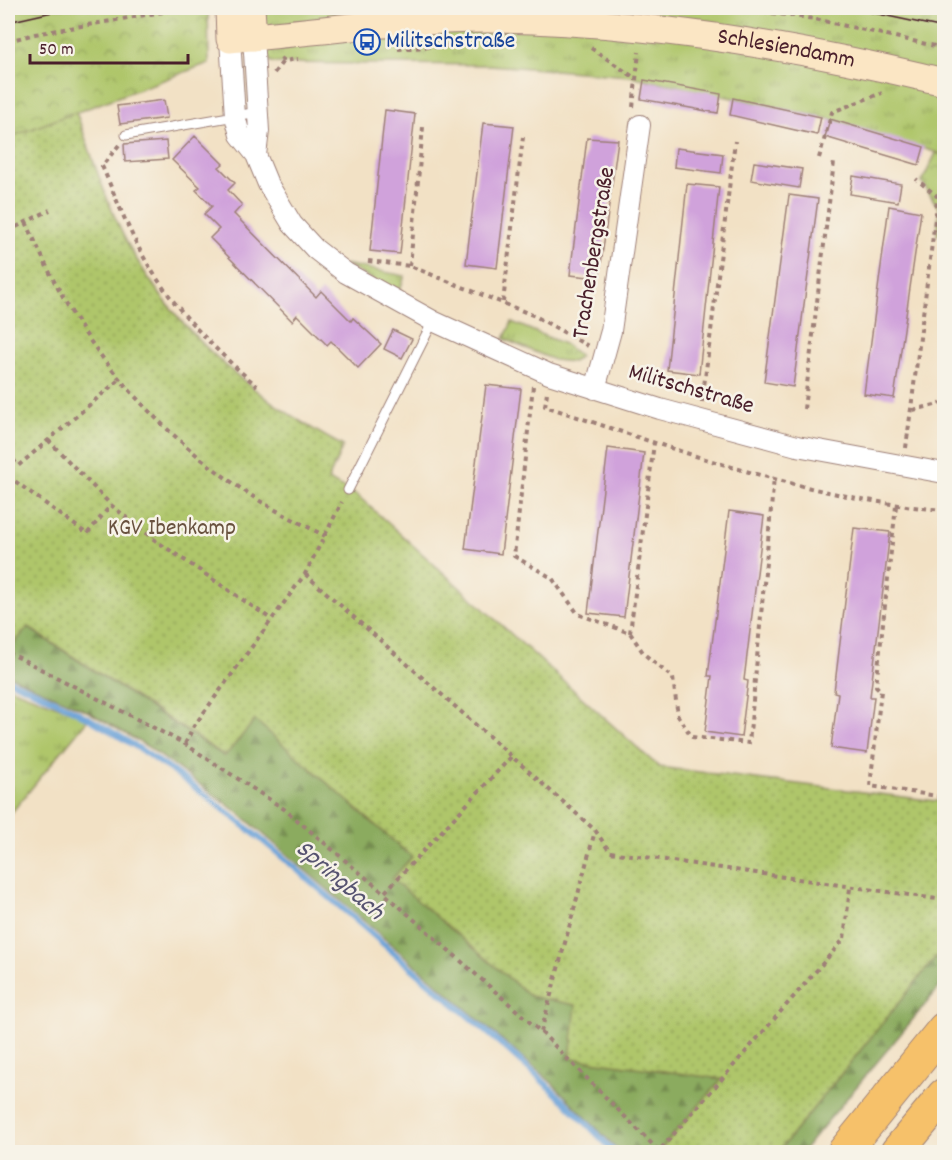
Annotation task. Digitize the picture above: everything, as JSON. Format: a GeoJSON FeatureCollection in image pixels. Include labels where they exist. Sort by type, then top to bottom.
{"type":"FeatureCollection","features":[{"type":"Feature","properties":{"kind":"highway"},"geometry":{"type":"LineString","coordinates":[[844,1152],[945,1029]]}},
{"type":"Feature","properties":{"kind":"highway"},"geometry":{"type":"LineString","coordinates":[[897,1152],[945,1095]]}},
{"type":"Feature","properties":{"kind":"street"},"geometry":{"type":"LineString","coordinates":[[229,8],[242,38],[258,112],[259,131],[256,155]]}},
{"type":"Feature","properties":{"kind":"street"},"geometry":{"type":"LineString","coordinates":[[242,38],[251,8]]}},
{"type":"Feature","properties":{"kind":"street","name":"Schlesiendamm"},"geometry":{"type":"LineString","coordinates":[[242,38],[339,28],[487,19],[600,26],[717,36],[812,52],[945,82]]}},
{"type":"Feature","properties":{"kind":"street","name":"Militschstraße"},"geometry":{"type":"LineString","coordinates":[[242,38],[235,116],[240,135],[256,155],[280,206],[315,249],[346,273],[433,321],[542,371],[595,389],[797,446],[945,473]]}},
{"type":"Feature","properties":{"kind":"street","name":"Trachenbergstraße"},"geometry":{"type":"LineString","coordinates":[[595,389],[611,331],[640,125]]}},
{"type":"Feature","properties":{"kind":"lane"},"geometry":{"type":"LineString","coordinates":[[126,135],[258,112]]}},
{"type":"Feature","properties":{"kind":"lane"},"geometry":{"type":"LineString","coordinates":[[348,490],[433,321]]}},
{"type":"Feature","properties":{"kind":"path"},"geometry":{"type":"LineString","coordinates":[[8,41],[35,34],[186,8]]}},
{"type":"Feature","properties":{"kind":"path"},"geometry":{"type":"LineString","coordinates":[[736,8],[815,19],[945,48]]}},
{"type":"Feature","properties":{"kind":"path"},"geometry":{"type":"LineString","coordinates":[[423,48],[466,45]]}},
{"type":"Feature","properties":{"kind":"path"},"geometry":{"type":"LineString","coordinates":[[582,47],[600,49]]}},
{"type":"Feature","properties":{"kind":"path"},"geometry":{"type":"LineString","coordinates":[[591,48],[635,78]]}},
{"type":"Feature","properties":{"kind":"path"},"geometry":{"type":"LineString","coordinates":[[629,52],[650,54]]}},
{"type":"Feature","properties":{"kind":"path"},"geometry":{"type":"LineString","coordinates":[[639,52],[632,104],[640,125]]}},
{"type":"Feature","properties":{"kind":"path"},"geometry":{"type":"LineString","coordinates":[[272,77],[284,61]]}},
{"type":"Feature","properties":{"kind":"path"},"geometry":{"type":"LineString","coordinates":[[872,91],[894,95]]}},
{"type":"Feature","properties":{"kind":"path"},"geometry":{"type":"LineString","coordinates":[[819,158],[832,112],[882,93]]}},
{"type":"Feature","properties":{"kind":"path"},"geometry":{"type":"LineString","coordinates":[[410,266],[423,127]]}},
{"type":"Feature","properties":{"kind":"path"},"geometry":{"type":"LineString","coordinates":[[126,135],[102,166],[136,243],[160,284],[183,312],[213,345],[257,386]]}},
{"type":"Feature","properties":{"kind":"path"},"geometry":{"type":"LineString","coordinates":[[503,302],[523,137]]}},
{"type":"Feature","properties":{"kind":"path"},"geometry":{"type":"LineString","coordinates":[[699,420],[735,141]]}},
{"type":"Feature","properties":{"kind":"path"},"geometry":{"type":"LineString","coordinates":[[804,409],[834,162]]}},
{"type":"Feature","properties":{"kind":"path"},"geometry":{"type":"LineString","coordinates":[[909,434],[937,196],[916,179]]}},
{"type":"Feature","properties":{"kind":"path"},"geometry":{"type":"LineString","coordinates":[[8,231],[50,210]]}},
{"type":"Feature","properties":{"kind":"path"},"geometry":{"type":"LineString","coordinates":[[26,222],[60,294],[121,378],[169,431],[207,464],[254,498],[324,536]]}},
{"type":"Feature","properties":{"kind":"path"},"geometry":{"type":"LineString","coordinates":[[364,260],[410,266],[503,302],[566,332],[604,356]]}},
{"type":"Feature","properties":{"kind":"path"},"geometry":{"type":"LineString","coordinates":[[542,371],[545,406],[654,443],[774,477],[896,506],[945,510]]}},
{"type":"Feature","properties":{"kind":"path"},"geometry":{"type":"LineString","coordinates":[[542,371],[514,556],[552,578],[578,614],[630,633],[645,654],[673,678],[678,716],[692,737],[748,743],[774,477]]}},
{"type":"Feature","properties":{"kind":"path"},"geometry":{"type":"LineString","coordinates":[[8,452],[18,466],[121,378]]}},
{"type":"Feature","properties":{"kind":"path"},"geometry":{"type":"LineString","coordinates":[[913,410],[945,403]]}},
{"type":"Feature","properties":{"kind":"path"},"geometry":{"type":"LineString","coordinates":[[48,440],[111,505],[206,577],[271,619]]}},
{"type":"Feature","properties":{"kind":"path"},"geometry":{"type":"LineString","coordinates":[[630,633],[654,443]]}},
{"type":"Feature","properties":{"kind":"path"},"geometry":{"type":"LineString","coordinates":[[8,476],[87,534],[111,505]]}},
{"type":"Feature","properties":{"kind":"path"},"geometry":{"type":"LineString","coordinates":[[185,744],[194,726],[306,574],[348,490]]}},
{"type":"Feature","properties":{"kind":"path"},"geometry":{"type":"LineString","coordinates":[[896,506],[876,686],[881,691],[870,786],[945,797]]}},
{"type":"Feature","properties":{"kind":"path"},"geometry":{"type":"LineString","coordinates":[[306,574],[595,830],[610,852],[945,900]]}},
{"type":"Feature","properties":{"kind":"path"},"geometry":{"type":"LineString","coordinates":[[8,652],[185,744],[284,809],[384,893],[541,1032],[659,1150],[844,939],[850,888]]}},
{"type":"Feature","properties":{"kind":"path"},"geometry":{"type":"LineString","coordinates":[[384,893],[511,757]]}},
{"type":"Feature","properties":{"kind":"path"},"geometry":{"type":"LineString","coordinates":[[541,1032],[595,830]]}},
{"type":"Feature","properties":{"kind":"green space"},"geometry":{"type":"Polygon","coordinates":[[[8,8],[208,8],[209,63],[8,138],[8,8]]]}},
{"type":"Feature","properties":{"kind":"green space"},"geometry":{"type":"Polygon","coordinates":[[[253,8],[944,8],[944,155],[830,119],[630,76],[490,65],[274,63],[257,55],[253,8]]]}},
{"type":"Feature","properties":{"kind":"green space","name":"KGV Ibenkamp"},"geometry":{"type":"Polygon","coordinates":[[[76,112],[109,203],[125,238],[154,285],[176,314],[225,365],[253,388],[282,409],[343,446],[328,480],[357,495],[659,767],[944,802],[944,947],[778,1152],[658,1152],[722,1079],[570,1058],[576,1005],[530,996],[392,879],[412,857],[255,720],[225,756],[28,627],[14,644],[8,640],[8,138],[76,112]]]}},
{"type":"Feature","properties":{"kind":"green space"},"geometry":{"type":"Polygon","coordinates":[[[936,153],[944,155],[944,233],[937,235],[939,209],[922,182],[936,153]]]}},
{"type":"Feature","properties":{"kind":"green space"},"geometry":{"type":"Polygon","coordinates":[[[344,264],[405,276],[398,294],[344,264]]]}},
{"type":"Feature","properties":{"kind":"green space"},"geometry":{"type":"Polygon","coordinates":[[[512,322],[564,344],[580,356],[573,362],[554,360],[504,339],[512,322]]]}},
{"type":"Feature","properties":{"kind":"green space"},"geometry":{"type":"Polygon","coordinates":[[[27,627],[224,756],[255,720],[412,857],[393,879],[530,996],[577,1005],[570,1058],[723,1079],[658,1152],[620,1152],[552,1083],[240,814],[148,747],[89,712],[8,675],[8,640],[14,644],[27,627]]]}},
{"type":"Feature","properties":{"kind":"green space"},"geometry":{"type":"Polygon","coordinates":[[[8,687],[89,718],[8,817],[8,687]]]}},
{"type":"Feature","properties":{"kind":"green space"},"geometry":{"type":"Polygon","coordinates":[[[944,947],[944,982],[802,1152],[778,1152],[944,947]]]}},
{"type":"Feature","properties":{"kind":"building"},"geometry":{"type":"Polygon","coordinates":[[[644,80],[721,94],[718,113],[641,99],[644,80]]]}},
{"type":"Feature","properties":{"kind":"building"},"geometry":{"type":"Polygon","coordinates":[[[733,98],[821,117],[817,135],[730,115],[733,98]]]}},
{"type":"Feature","properties":{"kind":"building"},"geometry":{"type":"Polygon","coordinates":[[[164,100],[167,118],[120,124],[117,106],[164,100]]]}},
{"type":"Feature","properties":{"kind":"building"},"geometry":{"type":"Polygon","coordinates":[[[385,110],[415,114],[400,254],[370,251],[385,110]]]}},
{"type":"Feature","properties":{"kind":"building"},"geometry":{"type":"Polygon","coordinates":[[[830,119],[924,147],[919,165],[825,137],[830,119]]]}},
{"type":"Feature","properties":{"kind":"building"},"geometry":{"type":"Polygon","coordinates":[[[483,123],[514,126],[497,268],[466,264],[483,123]]]}},
{"type":"Feature","properties":{"kind":"building"},"geometry":{"type":"Polygon","coordinates":[[[195,136],[223,164],[219,167],[235,183],[228,190],[242,205],[234,214],[316,297],[321,291],[351,321],[353,318],[381,344],[358,368],[331,341],[327,345],[297,315],[292,321],[210,238],[219,229],[204,214],[212,206],[196,190],[200,187],[172,160],[195,136]]]}},
{"type":"Feature","properties":{"kind":"building"},"geometry":{"type":"Polygon","coordinates":[[[587,138],[618,140],[599,278],[570,275],[587,138]]]}},
{"type":"Feature","properties":{"kind":"building"},"geometry":{"type":"Polygon","coordinates":[[[166,141],[168,159],[125,162],[124,144],[166,141]]]}},
{"type":"Feature","properties":{"kind":"building"},"geometry":{"type":"Polygon","coordinates":[[[676,148],[723,154],[721,173],[674,167],[676,148]]]}},
{"type":"Feature","properties":{"kind":"building"},"geometry":{"type":"Polygon","coordinates":[[[754,162],[802,169],[799,188],[751,180],[754,162]]]}},
{"type":"Feature","properties":{"kind":"building"},"geometry":{"type":"Polygon","coordinates":[[[853,176],[901,184],[898,202],[850,194],[853,176]]]}},
{"type":"Feature","properties":{"kind":"building"},"geometry":{"type":"Polygon","coordinates":[[[687,184],[719,187],[699,374],[667,370],[687,184]]]}},
{"type":"Feature","properties":{"kind":"building"},"geometry":{"type":"Polygon","coordinates":[[[789,195],[818,199],[793,387],[764,382],[789,195]]]}},
{"type":"Feature","properties":{"kind":"building"},"geometry":{"type":"Polygon","coordinates":[[[889,206],[921,212],[894,398],[864,394],[889,206]]]}},
{"type":"Feature","properties":{"kind":"building"},"geometry":{"type":"Polygon","coordinates":[[[393,330],[412,339],[402,358],[384,349],[393,330]]]}},
{"type":"Feature","properties":{"kind":"building"},"geometry":{"type":"Polygon","coordinates":[[[486,385],[521,389],[501,554],[465,549],[486,385]]]}},
{"type":"Feature","properties":{"kind":"building"},"geometry":{"type":"Polygon","coordinates":[[[608,448],[644,453],[624,617],[588,613],[608,448]]]}},
{"type":"Feature","properties":{"kind":"building"},"geometry":{"type":"Polygon","coordinates":[[[729,511],[764,516],[744,680],[748,681],[741,737],[705,732],[712,676],[708,676],[729,511]]]}},
{"type":"Feature","properties":{"kind":"building"},"geometry":{"type":"Polygon","coordinates":[[[854,528],[890,532],[870,697],[874,697],[867,753],[831,748],[838,693],[834,692],[854,528]]]}},
{"type":"Feature","properties":{"kind":"waterway","name":"Springbach"},"geometry":{"type":"LineString","coordinates":[[8,680],[62,704],[114,733],[164,765],[212,800],[305,876],[508,1050],[589,1125],[614,1152]]}},
{"type":"Feature","properties":{"kind":"tram line"},"geometry":{"type":"LineString","coordinates":[[8,9],[13,8]]}},
{"type":"Feature","properties":{"kind":"tram line"},"geometry":{"type":"LineString","coordinates":[[8,22],[70,8]]}},
{"type":"Feature","properties":{"kind":"tram line"},"geometry":{"type":"LineString","coordinates":[[850,8],[944,28]]}},
{"type":"Feature","properties":{"kind":"tram line"},"geometry":{"type":"LineString","coordinates":[[906,8],[944,16]]}},
{"type":"Feature","properties":{"kind":"place","name":"Militschstraße"},"geometry":{"type":"Point","coordinates":[367,42]}}]}
